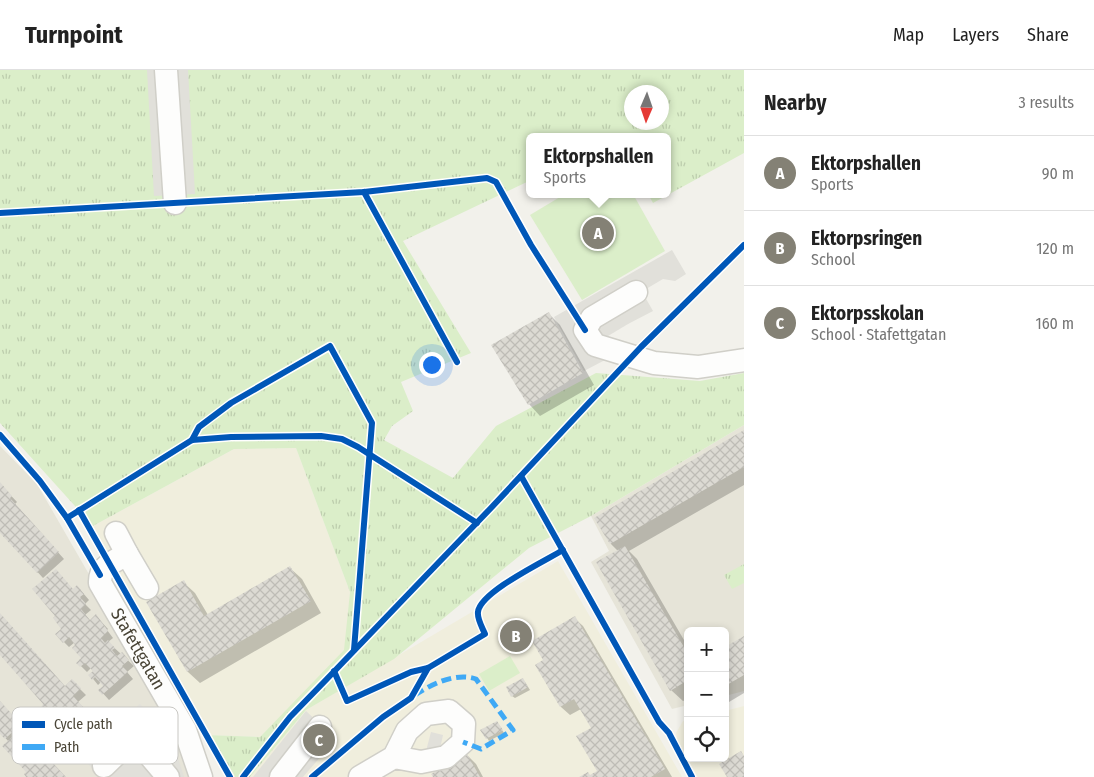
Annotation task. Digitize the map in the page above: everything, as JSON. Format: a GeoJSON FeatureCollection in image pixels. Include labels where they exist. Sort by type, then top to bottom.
{"type":"FeatureCollection","features":[{"type":"Feature","properties":{"kind":"street"},"geometry":{"type":"LineString","coordinates":[[166,70],[175,203]]}},
{"type":"Feature","properties":{"kind":"street"},"geometry":{"type":"LineString","coordinates":[[636,292],[592,318],[585,330],[595,345],[654,363],[698,367],[744,360]]}},
{"type":"Feature","properties":{"kind":"street"},"geometry":{"type":"LineString","coordinates":[[116,533],[147,588]]}},
{"type":"Feature","properties":{"kind":"street","name":"Stafettgatan"},"geometry":{"type":"LineString","coordinates":[[127,554],[104,568],[100,575],[100,583],[172,707]]}},
{"type":"Feature","properties":{"kind":"street","name":"Stafettgatan"},"geometry":{"type":"LineString","coordinates":[[178,718],[185,730],[201,777]]}},
{"type":"Feature","properties":{"kind":"street"},"geometry":{"type":"LineString","coordinates":[[281,777],[320,727]]}},
{"type":"Feature","properties":{"kind":"street"},"geometry":{"type":"LineString","coordinates":[[360,777],[394,757]]}},
{"type":"Feature","properties":{"kind":"street"},"geometry":{"type":"LineString","coordinates":[[155,764],[163,775]]}},
{"type":"Feature","properties":{"kind":"shaded area"},"geometry":{"type":"Polygon","coordinates":[[[147,70],[188,70],[195,194],[154,196],[147,70]]]}},
{"type":"Feature","properties":{"kind":"shaded area"},"geometry":{"type":"Polygon","coordinates":[[[672,250],[686,274],[675,281],[663,279],[646,289],[645,297],[653,311],[608,336],[606,342],[613,347],[605,360],[584,371],[554,317],[672,250]]]}},
{"type":"Feature","properties":{"kind":"shaded area"},"geometry":{"type":"Polygon","coordinates":[[[744,425],[744,691],[729,695],[729,627],[684,627],[684,706],[672,709],[591,562],[609,551],[591,516],[744,425]]]}},
{"type":"Feature","properties":{"kind":"shaded area"},"geometry":{"type":"Polygon","coordinates":[[[0,446],[37,484],[139,661],[162,707],[12,707],[12,764],[178,764],[178,738],[187,756],[190,777],[0,777],[0,446]]]}},
{"type":"Feature","properties":{"kind":"shaded area"},"geometry":{"type":"Polygon","coordinates":[[[296,448],[350,592],[345,650],[260,737],[206,735],[93,526],[234,449],[296,448]]]}},
{"type":"Feature","properties":{"kind":"shaded area"},"geometry":{"type":"Polygon","coordinates":[[[558,561],[682,777],[250,777],[306,710],[558,561]]]}},
{"type":"Feature","properties":{"kind":"shaded area"},"geometry":{"type":"Polygon","coordinates":[[[744,706],[744,777],[698,777],[689,762],[729,762],[729,710],[744,706]]]}},
{"type":"Feature","properties":{"kind":"shaded area"},"geometry":{"type":"Polygon","coordinates":[[[306,711],[336,739],[303,777],[253,777],[306,711]]]}},
{"type":"Feature","properties":{"kind":"shaded area"},"geometry":{"type":"Polygon","coordinates":[[[683,721],[684,754],[678,744],[676,733],[683,721]]]}},
{"type":"Feature","properties":{"kind":"shaded area"},"geometry":{"type":"Polygon","coordinates":[[[431,732],[443,735],[440,749],[426,751],[431,732]]]}},
{"type":"Feature","properties":{"kind":"shaded area"},"geometry":{"type":"Polygon","coordinates":[[[178,758],[184,777],[100,777],[88,764],[178,764],[178,758]]]}},
{"type":"Feature","properties":{"kind":"green space"},"geometry":{"type":"Polygon","coordinates":[[[0,70],[744,70],[744,153],[671,193],[671,133],[526,133],[526,182],[403,241],[471,353],[401,382],[413,411],[392,426],[384,440],[453,478],[496,426],[596,373],[700,381],[744,373],[744,425],[591,516],[529,548],[394,659],[306,710],[250,777],[230,775],[206,735],[260,737],[344,650],[350,592],[296,448],[234,449],[93,526],[0,423],[0,70]]]}},
{"type":"Feature","properties":{"kind":"green space"},"geometry":{"type":"Polygon","coordinates":[[[558,198],[635,198],[665,251],[582,300],[530,215],[558,198]]]}},
{"type":"Feature","properties":{"kind":"green space"},"geometry":{"type":"Polygon","coordinates":[[[650,198],[662,198],[653,203],[650,198]]]}},
{"type":"Feature","properties":{"kind":"green space"},"geometry":{"type":"Polygon","coordinates":[[[744,564],[744,583],[732,589],[724,575],[744,564]]]}},
{"type":"Feature","properties":{"kind":"green space"},"geometry":{"type":"Polygon","coordinates":[[[510,656],[520,673],[489,691],[479,674],[510,656]]]}},
{"type":"Feature","properties":{"kind":"building"},"geometry":{"type":"Polygon","coordinates":[[[549,312],[583,373],[528,405],[491,345],[549,312]]]}},
{"type":"Feature","properties":{"kind":"building"},"geometry":{"type":"Polygon","coordinates":[[[744,430],[744,467],[610,544],[594,518],[744,430]]]}},
{"type":"Feature","properties":{"kind":"building"},"geometry":{"type":"Polygon","coordinates":[[[0,482],[12,496],[10,498],[59,552],[37,573],[0,533],[0,482]]]}},
{"type":"Feature","properties":{"kind":"building"},"geometry":{"type":"Polygon","coordinates":[[[625,546],[684,647],[684,682],[670,691],[596,562],[625,546]]]}},
{"type":"Feature","properties":{"kind":"building"},"geometry":{"type":"Polygon","coordinates":[[[290,566],[311,601],[187,672],[146,602],[184,580],[204,616],[290,566]]]}},
{"type":"Feature","properties":{"kind":"building"},"geometry":{"type":"Polygon","coordinates":[[[56,569],[73,589],[77,585],[84,594],[80,597],[86,604],[81,609],[90,620],[96,614],[108,631],[101,638],[105,643],[108,640],[115,648],[112,650],[117,656],[122,652],[129,660],[122,666],[128,672],[102,695],[98,690],[103,686],[95,677],[92,680],[88,675],[93,671],[85,663],[80,667],[76,663],[81,658],[72,648],[75,645],[69,637],[63,643],[55,634],[61,629],[53,618],[55,616],[32,589],[56,569]]]}},
{"type":"Feature","properties":{"kind":"building"},"geometry":{"type":"Polygon","coordinates":[[[0,613],[65,686],[72,679],[81,688],[73,696],[83,707],[41,707],[43,704],[0,655],[0,613]]]}},
{"type":"Feature","properties":{"kind":"building"},"geometry":{"type":"Polygon","coordinates":[[[575,616],[665,769],[651,777],[579,777],[588,772],[590,775],[597,771],[576,736],[591,728],[574,699],[560,707],[535,665],[543,660],[532,641],[575,616]]]}},
{"type":"Feature","properties":{"kind":"building"},"geometry":{"type":"Polygon","coordinates":[[[744,636],[744,675],[729,684],[729,672],[729,645],[744,636]]]}},
{"type":"Feature","properties":{"kind":"building"},"geometry":{"type":"Polygon","coordinates":[[[523,678],[528,687],[511,697],[506,687],[523,678]]]}},
{"type":"Feature","properties":{"kind":"building"},"geometry":{"type":"Polygon","coordinates":[[[0,701],[12,714],[12,732],[5,739],[0,734],[0,701]]]}},
{"type":"Feature","properties":{"kind":"building"},"geometry":{"type":"Polygon","coordinates":[[[497,721],[503,730],[486,739],[480,730],[497,721]]]}},
{"type":"Feature","properties":{"kind":"building"},"geometry":{"type":"Polygon","coordinates":[[[12,737],[12,757],[2,746],[12,737]]]}},
{"type":"Feature","properties":{"kind":"building"},"geometry":{"type":"Polygon","coordinates":[[[741,751],[744,756],[744,777],[727,777],[719,764],[729,762],[729,758],[741,751]]]}},
{"type":"Feature","properties":{"kind":"building"},"geometry":{"type":"Polygon","coordinates":[[[467,754],[480,777],[433,777],[431,774],[467,754]]]}},
{"type":"Feature","properties":{"kind":"building"},"geometry":{"type":"Polygon","coordinates":[[[19,764],[54,764],[66,777],[26,777],[24,774],[26,772],[19,764]]]}},
{"type":"Feature","properties":{"kind":"marked path"},"geometry":{"type":"LineString","coordinates":[[415,695],[444,680],[460,677],[476,679],[513,730],[481,749],[463,742]]}},
{"type":"Feature","properties":{"kind":"cycle path"},"geometry":{"type":"LineString","coordinates":[[0,213],[364,192],[487,178],[496,182],[531,245],[585,330]]}},
{"type":"Feature","properties":{"kind":"cycle path"},"geometry":{"type":"LineString","coordinates":[[364,192],[457,362]]}},
{"type":"Feature","properties":{"kind":"cycle path"},"geometry":{"type":"LineString","coordinates":[[243,777],[290,717],[490,509],[641,347],[744,245]]}},
{"type":"Feature","properties":{"kind":"cycle path"},"geometry":{"type":"LineString","coordinates":[[192,440],[199,427],[231,403],[330,346],[372,423],[354,650]]}},
{"type":"Feature","properties":{"kind":"cycle path"},"geometry":{"type":"LineString","coordinates":[[0,435],[40,481],[67,518],[100,575]]}},
{"type":"Feature","properties":{"kind":"cycle path"},"geometry":{"type":"LineString","coordinates":[[67,518],[192,440],[231,437],[321,436],[342,439],[358,447],[477,523]]}},
{"type":"Feature","properties":{"kind":"cycle path"},"geometry":{"type":"LineString","coordinates":[[521,476],[659,722],[669,733],[692,777]]}},
{"type":"Feature","properties":{"kind":"cycle path"},"geometry":{"type":"LineString","coordinates":[[79,510],[230,777]]}},
{"type":"Feature","properties":{"kind":"cycle path"},"geometry":{"type":"LineString","coordinates":[[334,671],[347,701],[411,672],[428,668],[485,634],[478,612],[481,604],[490,595],[501,586],[563,550]]}},
{"type":"Feature","properties":{"kind":"cycle path"},"geometry":{"type":"LineString","coordinates":[[312,777],[383,717],[411,698],[428,668]]}},
{"type":"Feature","properties":{"kind":"place","name":"Ektorpshallen"},"geometry":{"type":"Point","coordinates":[598,233]}},
{"type":"Feature","properties":{"kind":"place","name":"Ektorpsringen"},"geometry":{"type":"Point","coordinates":[516,636]}},
{"type":"Feature","properties":{"kind":"place","name":"Ektorpsskolan"},"geometry":{"type":"Point","coordinates":[319,740]}}]}
